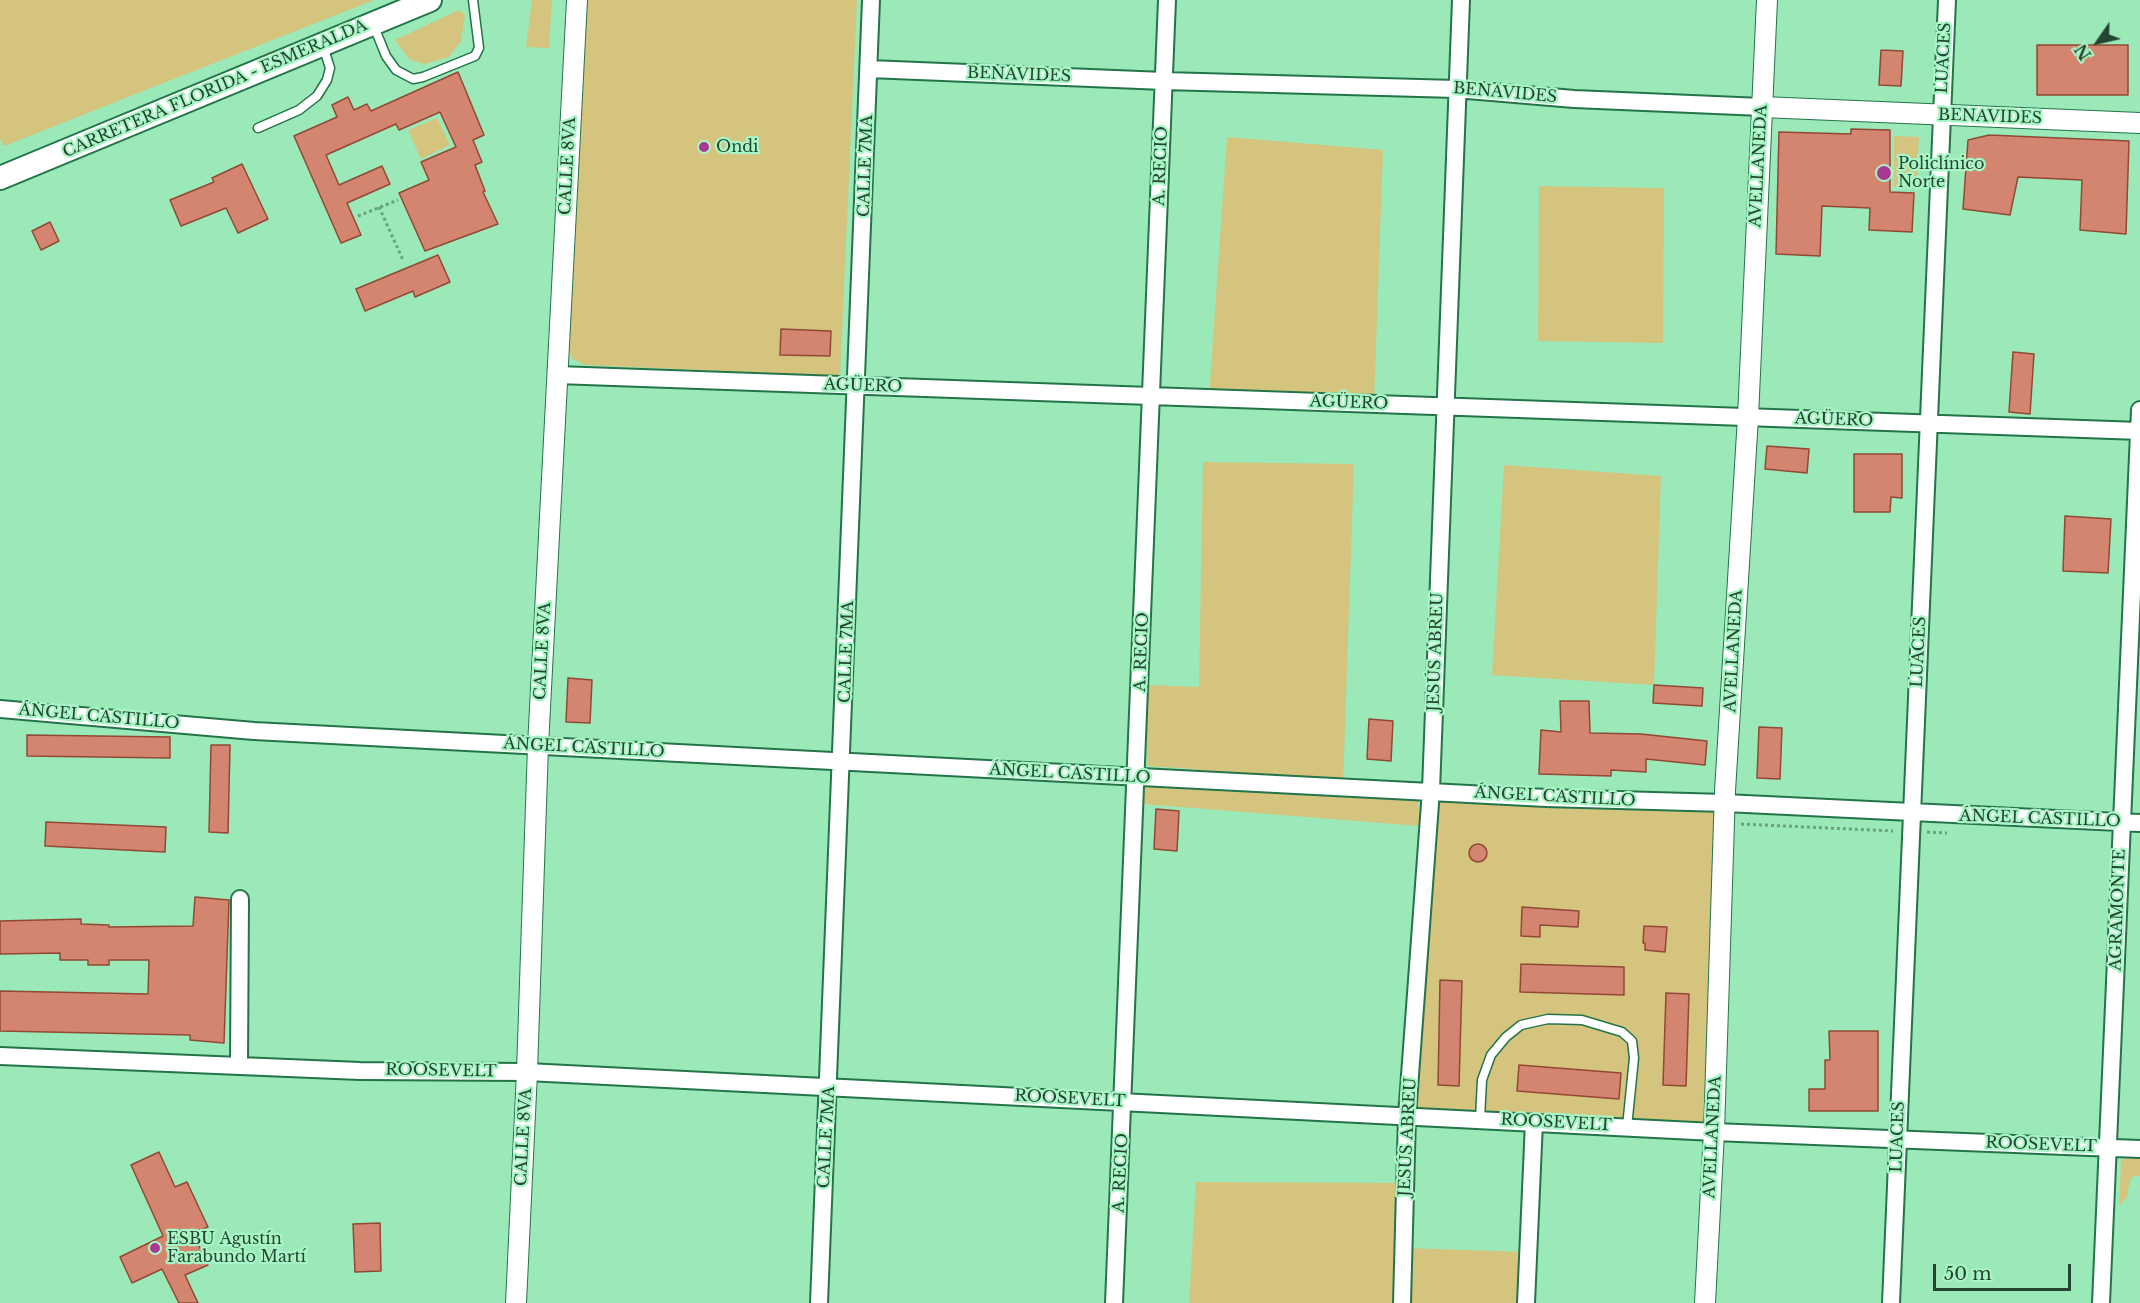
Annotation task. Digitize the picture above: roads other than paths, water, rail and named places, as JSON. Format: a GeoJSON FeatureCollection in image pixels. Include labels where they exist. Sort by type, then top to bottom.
{"type":"FeatureCollection","features":[{"type":"Feature","properties":{"kind":"main road","name":"CARRETERA FLORIDA - ESMERALDA"},"geometry":{"type":"LineString","coordinates":[[0,178],[430,0]]}},
{"type":"Feature","properties":{"kind":"street","name":"CALLE 8VA"},"geometry":{"type":"LineString","coordinates":[[516,1303],[527,1072],[537,746],[577,0]]}},
{"type":"Feature","properties":{"kind":"street","name":"CALLE 7MA"},"geometry":{"type":"LineString","coordinates":[[819,1303],[830,1088],[871,0]]}},
{"type":"Feature","properties":{"kind":"street","name":"A. RECIO"},"geometry":{"type":"LineString","coordinates":[[1114,1303],[1124,1102],[1167,0]]}},
{"type":"Feature","properties":{"kind":"street","name":"JESÚS ABREU"},"geometry":{"type":"LineString","coordinates":[[1402,1303],[1407,1116],[1431,790],[1461,0]]}},
{"type":"Feature","properties":{"kind":"street","name":"AVELLANEDA"},"geometry":{"type":"LineString","coordinates":[[1705,1303],[1714,1132],[1725,803],[1748,417],[1767,0]]}},
{"type":"Feature","properties":{"kind":"street","name":"LUACES"},"geometry":{"type":"LineString","coordinates":[[1891,1303],[1947,0]]}},
{"type":"Feature","properties":{"kind":"street","name":"BENAVIDES"},"geometry":{"type":"LineString","coordinates":[[869,69],[1164,81],[1456,89],[1574,99],[2140,123]]}},
{"type":"Feature","properties":{"kind":"street","name":"AGÜERO"},"geometry":{"type":"LineString","coordinates":[[557,375],[2140,431]]}},
{"type":"Feature","properties":{"kind":"street","name":"AGRAMONTE"},"geometry":{"type":"LineString","coordinates":[[2101,1303],[2140,410]]}},
{"type":"Feature","properties":{"kind":"street","name":"ÁNGEL CASTILLO"},"geometry":{"type":"LineString","coordinates":[[0,709],[254,731],[1431,790],[1546,798],[1725,803],[2140,823]]}},
{"type":"Feature","properties":{"kind":"street"},"geometry":{"type":"LineString","coordinates":[[239,1064],[240,899]]}},
{"type":"Feature","properties":{"kind":"street","name":"ROOSEVELT"},"geometry":{"type":"LineString","coordinates":[[0,1056],[239,1064],[360,1071],[527,1072],[1714,1132],[2140,1149]]}},
{"type":"Feature","properties":{"kind":"street"},"geometry":{"type":"LineString","coordinates":[[1526,1303],[1534,1122]]}},
{"type":"Feature","properties":{"kind":"lane"},"geometry":{"type":"LineString","coordinates":[[373,23],[386,56],[396,70],[413,79],[423,77],[475,56],[479,48],[473,0]]}},
{"type":"Feature","properties":{"kind":"lane"},"geometry":{"type":"LineString","coordinates":[[258,128],[299,110],[317,96],[327,80],[330,68],[322,45]]}},
{"type":"Feature","properties":{"kind":"lane"},"geometry":{"type":"LineString","coordinates":[[1480,1119],[1482,1080],[1491,1055],[1506,1037],[1521,1025],[1548,1019],[1582,1020],[1622,1032],[1632,1041],[1634,1058],[1627,1127]]}},
{"type":"Feature","properties":{"kind":"place","name":"Ondi"},"geometry":{"type":"Point","coordinates":[704,147]}},
{"type":"Feature","properties":{"kind":"place","name":"Policlínico Norte"},"geometry":{"type":"Point","coordinates":[1884,173]}},
{"type":"Feature","properties":{"kind":"place","name":"ESBU Agustín Farabundo Martí"},"geometry":{"type":"Point","coordinates":[155,1248]}}]}
